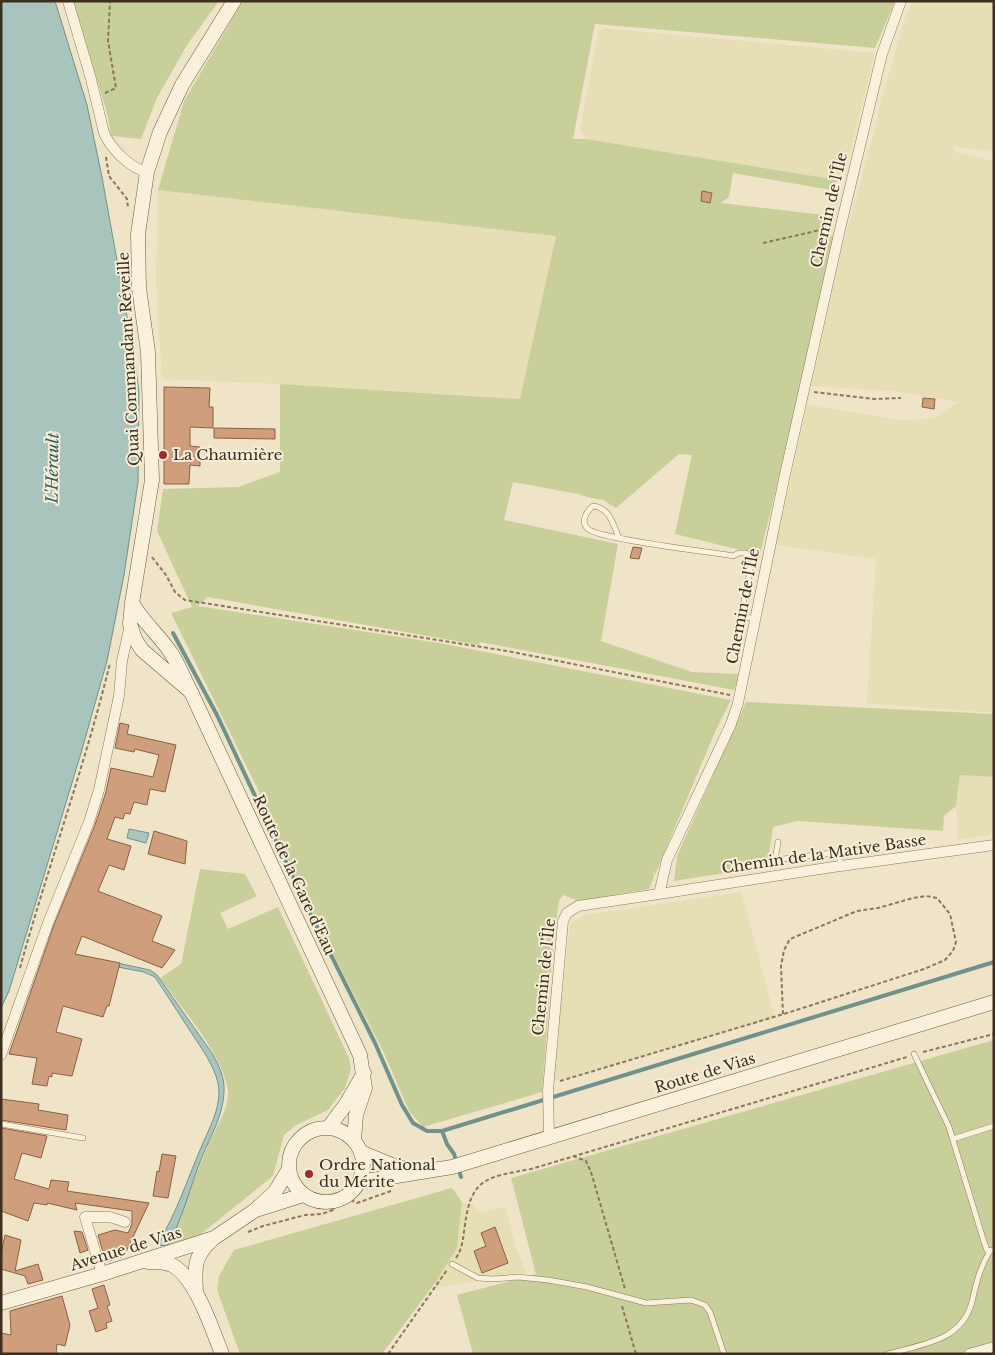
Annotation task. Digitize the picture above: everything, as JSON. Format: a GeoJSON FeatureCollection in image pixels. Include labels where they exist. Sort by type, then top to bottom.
{"type":"FeatureCollection","features":[{"type":"Feature","properties":{"kind":"main road","name":"Quai Commandant Réveille"},"geometry":{"type":"LineString","coordinates":[[132,603],[152,480],[148,352],[140,288],[138,234],[147,172],[160,132],[182,85],[234,1]]}},
{"type":"Feature","properties":{"kind":"main road"},"geometry":{"type":"LineString","coordinates":[[130,630],[132,603]]}},
{"type":"Feature","properties":{"kind":"main road","name":"Route de la Gare d'Eau"},"geometry":{"type":"LineString","coordinates":[[132,603],[141,618],[172,655],[191,692],[360,1055],[365,1088],[356,1115],[354,1140]]}},
{"type":"Feature","properties":{"kind":"main road","name":"Route de la Gare d'Eau"},"geometry":{"type":"LineString","coordinates":[[130,630],[142,650],[191,692]]}},
{"type":"Feature","properties":{"kind":"main road","name":"Route de Vias"},"geometry":{"type":"LineString","coordinates":[[360,1182],[425,1173],[452,1167],[994,1002]]}},
{"type":"Feature","properties":{"kind":"main road"},"geometry":{"type":"LineString","coordinates":[[329,1127],[346,1104],[364,1072]]}},
{"type":"Feature","properties":{"kind":"main road"},"geometry":{"type":"LineString","coordinates":[[329,1127],[341,1130],[354,1140],[363,1154],[364,1168],[360,1182],[349,1194],[335,1202],[314,1201],[303,1195],[294,1184],[289,1169],[291,1152],[301,1138],[316,1129],[329,1127]]}},
{"type":"Feature","properties":{"kind":"main road","name":"Route de Vias"},"geometry":{"type":"LineString","coordinates":[[363,1154],[394,1166],[425,1173]]}},
{"type":"Feature","properties":{"kind":"main road","name":"Avenue de Vias"},"geometry":{"type":"LineString","coordinates":[[1,1303],[102,1274],[214,1238],[254,1211],[275,1192],[289,1169]]}},
{"type":"Feature","properties":{"kind":"main road","name":"Avenue de Vias"},"geometry":{"type":"LineString","coordinates":[[254,1211],[303,1195]]}},
{"type":"Feature","properties":{"kind":"main road"},"geometry":{"type":"LineString","coordinates":[[196,1292],[195,1268],[198,1257],[202,1249],[214,1238]]}},
{"type":"Feature","properties":{"kind":"main road"},"geometry":{"type":"LineString","coordinates":[[138,1262],[159,1262],[170,1264],[177,1268],[196,1292],[222,1354]]}},
{"type":"Feature","properties":{"kind":"street"},"geometry":{"type":"LineString","coordinates":[[68,1],[107,140],[137,170],[147,172]]}},
{"type":"Feature","properties":{"kind":"street","name":"Chemin de l'Île"},"geometry":{"type":"LineString","coordinates":[[548,1138],[548,1092],[563,921],[567,913],[578,906],[659,894],[667,860],[731,724],[740,697],[804,390],[841,225],[882,54],[901,1]]}},
{"type":"Feature","properties":{"kind":"street"},"geometry":{"type":"LineString","coordinates":[[1,1055],[48,923],[89,822],[99,790],[119,696],[122,661],[130,630],[148,634],[162,641]]}},
{"type":"Feature","properties":{"kind":"street","name":"Chemin de la Mative Basse"},"geometry":{"type":"LineString","coordinates":[[659,894],[840,866],[994,845]]}},
{"type":"Feature","properties":{"kind":"street"},"geometry":{"type":"LineString","coordinates":[[102,1274],[85,1217],[110,1217],[125,1222]]}},
{"type":"Feature","properties":{"kind":"street"},"geometry":{"type":"LineString","coordinates":[[968,1354],[994,1347]]}},
{"type":"Feature","properties":{"kind":"lane"},"geometry":{"type":"LineString","coordinates":[[619,538],[610,516],[602,507],[593,506],[587,511],[585,525],[590,531],[619,538],[732,556],[746,553],[752,561],[741,616],[755,619]]}},
{"type":"Feature","properties":{"kind":"lane"},"geometry":{"type":"LineString","coordinates":[[778,842],[775,860],[840,852],[840,866]]}},
{"type":"Feature","properties":{"kind":"lane"},"geometry":{"type":"LineString","coordinates":[[888,1354],[946,1337],[959,1327],[969,1311],[982,1263],[992,1251],[987,1250],[984,1242],[949,1126],[914,1054]]}},
{"type":"Feature","properties":{"kind":"lane"},"geometry":{"type":"LineString","coordinates":[[1,1124],[83,1138]]}},
{"type":"Feature","properties":{"kind":"lane"},"geometry":{"type":"LineString","coordinates":[[953,1139],[994,1126]]}},
{"type":"Feature","properties":{"kind":"lane"},"geometry":{"type":"LineString","coordinates":[[452,1264],[478,1278],[518,1277],[548,1280],[587,1287],[646,1303],[691,1300],[705,1305],[710,1312],[724,1354]]}},
{"type":"Feature","properties":{"kind":"path"},"geometry":{"type":"LineString","coordinates":[[96,96],[116,88],[108,41],[110,1]]}},
{"type":"Feature","properties":{"kind":"path"},"geometry":{"type":"LineString","coordinates":[[107,162],[109,176],[126,199],[128,209]]}},
{"type":"Feature","properties":{"kind":"path"},"geometry":{"type":"LineString","coordinates":[[763,243],[841,225]]}},
{"type":"Feature","properties":{"kind":"path"},"geometry":{"type":"LineString","coordinates":[[804,390],[875,399],[901,398]]}},
{"type":"Feature","properties":{"kind":"path"},"geometry":{"type":"LineString","coordinates":[[140,546],[144,547],[153,558],[175,592],[185,600],[507,651],[740,697]]}},
{"type":"Feature","properties":{"kind":"path"},"geometry":{"type":"LineString","coordinates":[[18,973],[38,900],[69,809],[99,709],[112,658]]}},
{"type":"Feature","properties":{"kind":"path"},"geometry":{"type":"LineString","coordinates":[[548,1092],[924,969],[945,960],[953,951],[956,942],[950,914],[937,898],[926,896],[913,898],[878,908],[857,911],[790,939],[784,950],[781,966],[783,1015]]}},
{"type":"Feature","properties":{"kind":"path"},"geometry":{"type":"LineString","coordinates":[[388,1354],[462,1248],[468,1206],[472,1195],[488,1179],[502,1174],[531,1169],[914,1054],[994,1034]]}},
{"type":"Feature","properties":{"kind":"path"},"geometry":{"type":"LineString","coordinates":[[573,1156],[586,1161],[591,1172],[627,1298]]}},
{"type":"Feature","properties":{"kind":"path"},"geometry":{"type":"LineString","coordinates":[[243,1234],[263,1226],[305,1215],[322,1214],[333,1210],[335,1202]]}},
{"type":"Feature","properties":{"kind":"path"},"geometry":{"type":"LineString","coordinates":[[620,1296],[636,1354]]}},
{"type":"Feature","properties":{"kind":"shaded area"},"geometry":{"type":"Polygon","coordinates":[[[913,1],[994,1],[994,152],[953,146],[954,152],[994,161],[994,713],[867,703],[876,559],[776,545],[807,405],[901,420],[932,419],[959,402],[893,391],[811,386],[841,253],[879,109],[905,18],[913,1]]]}},
{"type":"Feature","properties":{"kind":"shaded area"},"geometry":{"type":"Polygon","coordinates":[[[603,28],[875,53],[843,181],[586,139],[580,131],[598,32],[603,28]]]}},
{"type":"Feature","properties":{"kind":"shaded area"},"geometry":{"type":"Polygon","coordinates":[[[158,190],[556,235],[521,399],[280,384],[162,379],[156,280],[158,190]]]}},
{"type":"Feature","properties":{"kind":"shaded area"},"geometry":{"type":"Polygon","coordinates":[[[960,775],[994,777],[994,834],[958,840],[956,806],[960,775]]]}},
{"type":"Feature","properties":{"kind":"shaded area"},"geometry":{"type":"Polygon","coordinates":[[[741,892],[775,1018],[553,1082],[570,924],[584,915],[741,892]]]}},
{"type":"Feature","properties":{"kind":"shaded area"},"geometry":{"type":"Polygon","coordinates":[[[462,1202],[473,1204],[478,1213],[505,1207],[516,1247],[526,1272],[436,1288],[435,1283],[457,1248],[462,1202]]]}},
{"type":"Feature","properties":{"kind":"green space"},"geometry":{"type":"Polygon","coordinates":[[[73,1],[219,1],[187,45],[157,98],[141,139],[111,136],[107,113],[73,1]]]}},
{"type":"Feature","properties":{"kind":"green space"},"geometry":{"type":"Polygon","coordinates":[[[243,1],[895,1],[875,48],[595,24],[573,139],[586,139],[838,180],[831,190],[733,173],[729,197],[721,203],[833,216],[826,234],[834,237],[817,319],[760,555],[675,534],[692,455],[679,454],[616,508],[603,500],[513,482],[504,520],[618,544],[601,641],[692,672],[740,674],[734,690],[480,642],[479,645],[208,597],[198,606],[439,643],[731,700],[715,732],[655,875],[653,868],[654,877],[649,889],[579,901],[563,895],[559,901],[554,936],[542,1092],[423,1127],[409,1111],[383,1051],[326,940],[279,841],[267,808],[171,613],[192,607],[157,531],[163,489],[238,487],[280,472],[280,384],[520,399],[556,236],[158,190],[184,101],[243,1]]]}},
{"type":"Feature","properties":{"kind":"green space"},"geometry":{"type":"Polygon","coordinates":[[[746,702],[994,714],[994,777],[960,775],[956,806],[944,816],[943,831],[797,821],[773,827],[767,866],[674,881],[677,856],[746,702]]]}},
{"type":"Feature","properties":{"kind":"green space"},"geometry":{"type":"Polygon","coordinates":[[[200,869],[245,874],[257,896],[220,913],[228,929],[278,907],[349,1058],[351,1069],[345,1088],[328,1110],[296,1125],[284,1135],[273,1176],[201,1234],[167,1247],[210,1141],[225,1111],[228,1098],[225,1077],[219,1063],[190,1017],[160,978],[181,964],[200,869]]]}},
{"type":"Feature","properties":{"kind":"green space"},"geometry":{"type":"Polygon","coordinates":[[[994,1040],[994,1354],[473,1354],[457,1295],[536,1274],[511,1178],[994,1040]]]}},
{"type":"Feature","properties":{"kind":"green space"},"geometry":{"type":"Polygon","coordinates":[[[452,1188],[462,1202],[457,1248],[435,1283],[382,1354],[240,1354],[217,1290],[219,1276],[234,1250],[452,1188]]]}},
{"type":"Feature","properties":{"kind":"water","name":"L'Hérault"},"geometry":{"type":"Polygon","coordinates":[[[1,1],[55,1],[87,105],[102,177],[139,392],[138,482],[124,575],[107,661],[9,991],[1,1008],[1,1]]]}},
{"type":"Feature","properties":{"kind":"water"},"geometry":{"type":"Polygon","coordinates":[[[129,829],[149,833],[146,843],[127,838],[129,829]]]}},
{"type":"Feature","properties":{"kind":"water"},"geometry":{"type":"Polygon","coordinates":[[[103,960],[150,970],[157,975],[212,1053],[222,1077],[224,1092],[219,1117],[198,1168],[178,1225],[167,1246],[157,1245],[176,1208],[214,1118],[219,1099],[218,1082],[204,1052],[155,977],[144,972],[102,964],[103,960]]]}},
{"type":"Feature","properties":{"kind":"building"},"geometry":{"type":"Polygon","coordinates":[[[702,191],[712,193],[710,203],[701,201],[702,191]]]}},
{"type":"Feature","properties":{"kind":"building"},"geometry":{"type":"Polygon","coordinates":[[[164,387],[210,388],[209,407],[213,407],[213,428],[190,427],[190,446],[200,447],[200,466],[190,465],[189,484],[164,484],[164,387]]]}},
{"type":"Feature","properties":{"kind":"building"},"geometry":{"type":"Polygon","coordinates":[[[923,398],[935,399],[934,409],[922,407],[923,398]]]}},
{"type":"Feature","properties":{"kind":"building"},"geometry":{"type":"Polygon","coordinates":[[[214,428],[275,429],[275,439],[214,438],[214,428]]]}},
{"type":"Feature","properties":{"kind":"building"},"geometry":{"type":"Polygon","coordinates":[[[633,547],[642,548],[639,559],[630,558],[633,547]]]}},
{"type":"Feature","properties":{"kind":"building"},"geometry":{"type":"Polygon","coordinates":[[[120,723],[129,725],[127,734],[176,745],[165,792],[150,789],[147,805],[134,802],[130,814],[125,813],[123,819],[115,817],[107,839],[131,846],[124,870],[109,865],[98,891],[162,916],[152,941],[175,950],[162,968],[82,936],[75,954],[120,963],[109,1006],[107,1006],[103,1017],[63,1006],[56,1032],[82,1039],[72,1076],[52,1073],[52,1077],[49,1076],[47,1086],[32,1084],[37,1058],[9,1054],[54,925],[95,825],[106,792],[111,768],[153,777],[159,755],[135,749],[134,752],[115,748],[120,723]]]}},
{"type":"Feature","properties":{"kind":"building"},"geometry":{"type":"Polygon","coordinates":[[[154,831],[187,841],[185,864],[148,854],[154,831]]]}},
{"type":"Feature","properties":{"kind":"building"},"geometry":{"type":"Polygon","coordinates":[[[1,1099],[39,1104],[38,1110],[68,1115],[66,1130],[1,1120],[1,1099]]]}},
{"type":"Feature","properties":{"kind":"building"},"geometry":{"type":"Polygon","coordinates":[[[1,1128],[47,1136],[41,1158],[22,1153],[14,1179],[49,1189],[51,1180],[69,1182],[67,1191],[149,1203],[124,1256],[106,1262],[98,1235],[115,1230],[128,1233],[132,1224],[132,1211],[75,1203],[77,1210],[47,1203],[47,1205],[34,1203],[28,1221],[1,1211],[1,1128]]]}},
{"type":"Feature","properties":{"kind":"building"},"geometry":{"type":"Polygon","coordinates":[[[162,1154],[176,1156],[168,1198],[153,1196],[162,1154]]]}},
{"type":"Feature","properties":{"kind":"building"},"geometry":{"type":"Polygon","coordinates":[[[495,1227],[508,1263],[482,1273],[474,1251],[486,1246],[481,1233],[495,1227]]]}},
{"type":"Feature","properties":{"kind":"building"},"geometry":{"type":"Polygon","coordinates":[[[74,1231],[82,1232],[88,1250],[80,1253],[74,1231]]]}},
{"type":"Feature","properties":{"kind":"building"},"geometry":{"type":"Polygon","coordinates":[[[5,1235],[21,1240],[15,1271],[38,1264],[43,1280],[28,1284],[25,1276],[1,1269],[1,1254],[5,1235]]]}},
{"type":"Feature","properties":{"kind":"building"},"geometry":{"type":"Polygon","coordinates":[[[104,1285],[110,1305],[107,1306],[112,1321],[106,1323],[107,1328],[96,1332],[89,1311],[98,1308],[92,1289],[104,1285]]]}},
{"type":"Feature","properties":{"kind":"building"},"geometry":{"type":"Polygon","coordinates":[[[62,1296],[70,1325],[65,1346],[57,1344],[56,1354],[1,1354],[1,1333],[11,1335],[10,1311],[62,1296]]]}},
{"type":"Feature","properties":{"kind":"waterway"},"geometry":{"type":"LineString","coordinates":[[173,633],[217,715],[310,913],[375,1043],[402,1105],[413,1123],[427,1131],[442,1131],[994,962]]}},
{"type":"Feature","properties":{"kind":"waterway"},"geometry":{"type":"LineString","coordinates":[[442,1131],[447,1144],[454,1154],[461,1177]]}},
{"type":"Feature","properties":{"kind":"place","name":"La Chaumière"},"geometry":{"type":"Point","coordinates":[163,455]}},
{"type":"Feature","properties":{"kind":"place","name":"Ordre National du Mérite"},"geometry":{"type":"Point","coordinates":[309,1174]}}]}
